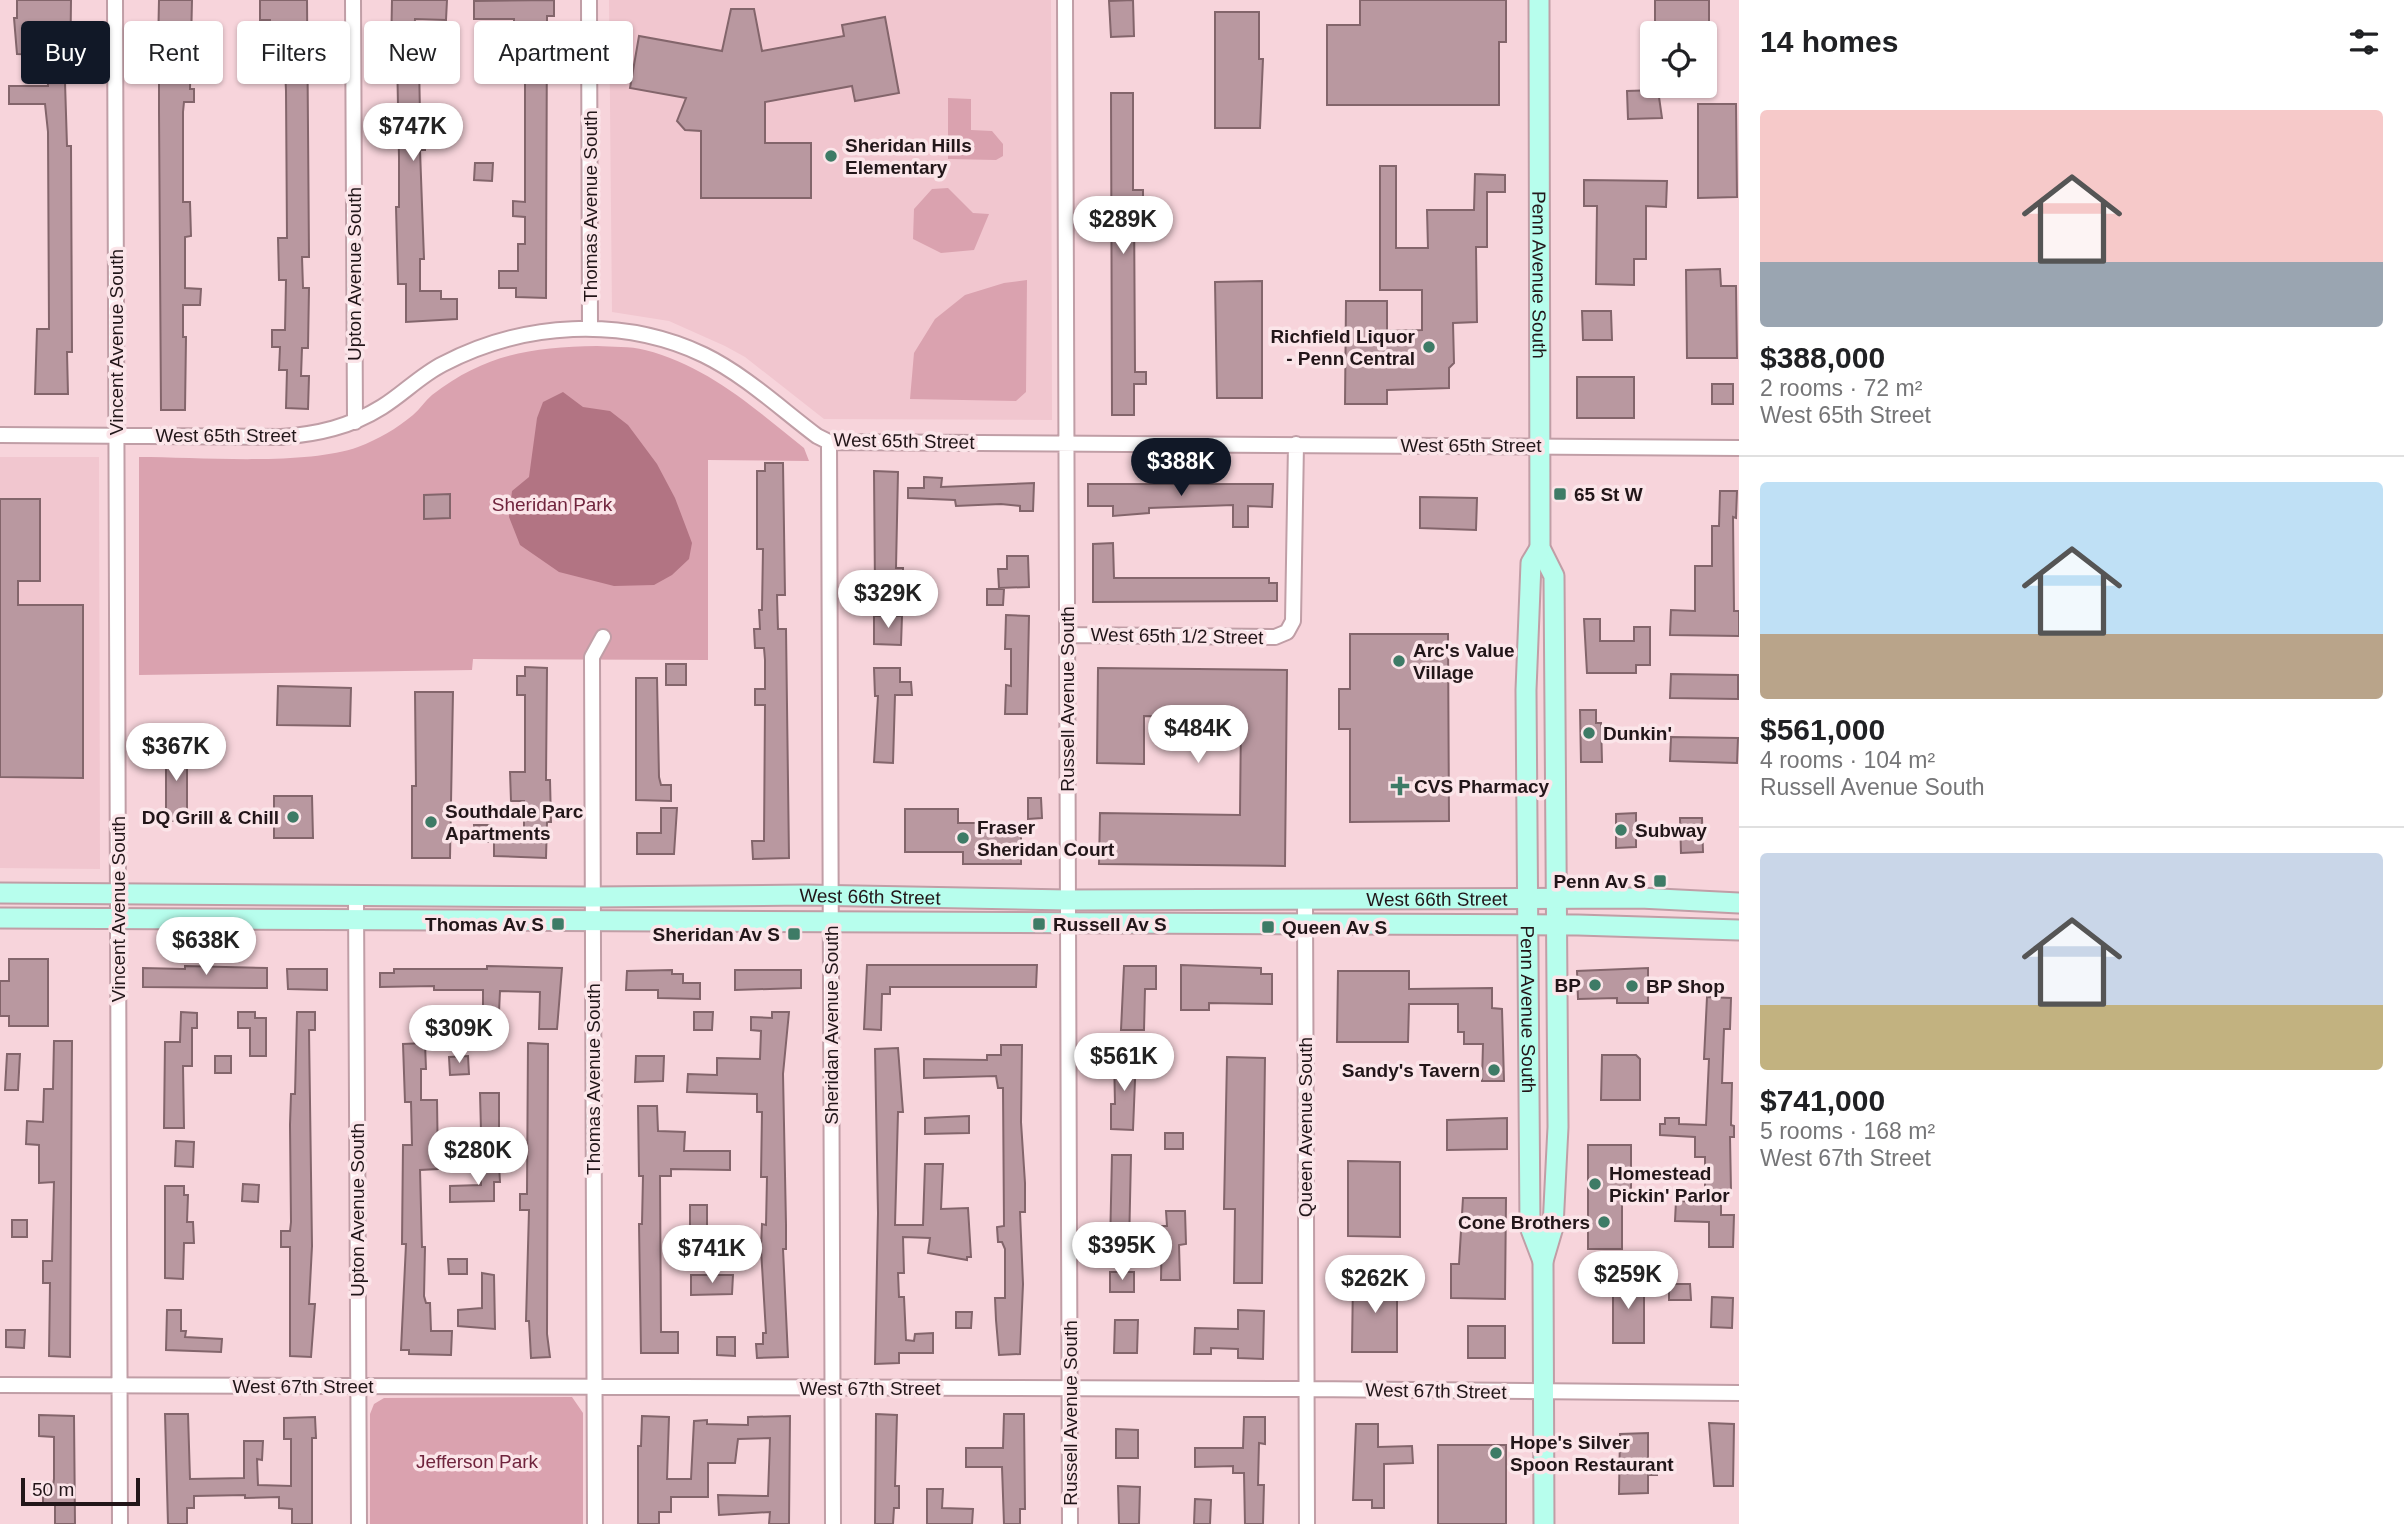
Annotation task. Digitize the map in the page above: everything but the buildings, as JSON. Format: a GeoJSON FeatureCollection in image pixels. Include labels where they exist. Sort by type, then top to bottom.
{"type":"FeatureCollection","features":[{"type":"Feature","properties":{"kind":"main road","name":"Penn Avenue South"},"geometry":{"type":"LineString","coordinates":[[1539,0],[1541,548],[1553,576],[1558,1127],[1553,1227],[1543,1261],[1544,1524]]}},
{"type":"Feature","properties":{"kind":"main road","name":"Penn Avenue South"},"geometry":{"type":"LineString","coordinates":[[1541,548],[1531,563],[1527,645],[1525,899],[1530,1227],[1543,1261]]}},
{"type":"Feature","properties":{"kind":"main road","name":"West 66th Street"},"geometry":{"type":"LineString","coordinates":[[0,893],[593,897],[831,895],[1068,900],[1556,897],[1739,903]]}},
{"type":"Feature","properties":{"kind":"main road","name":"West 66th Street"},"geometry":{"type":"LineString","coordinates":[[0,918],[1068,922],[1526,927],[1556,925],[1739,930]]}},
{"type":"Feature","properties":{"kind":"street","name":"Vincent Avenue South"},"geometry":{"type":"LineString","coordinates":[[115,0],[120,1524]]}},
{"type":"Feature","properties":{"kind":"street","name":"Upton Avenue South"},"geometry":{"type":"LineString","coordinates":[[353,0],[355,422]]}},
{"type":"Feature","properties":{"kind":"street","name":"Thomas Avenue South"},"geometry":{"type":"LineString","coordinates":[[589,0],[590,328]]}},
{"type":"Feature","properties":{"kind":"street","name":"Russell Avenue South"},"geometry":{"type":"LineString","coordinates":[[1065,0],[1070,1524]]}},
{"type":"Feature","properties":{"kind":"street","name":"West 65th Street"},"geometry":{"type":"LineString","coordinates":[[0,435],[281,437],[319,433],[355,422],[382,407],[440,365],[480,346],[534,332],[590,328],[661,337],[705,356],[731,370],[817,436],[830,442],[1739,448]]}},
{"type":"Feature","properties":{"kind":"street","name":"Sheridan Avenue South"},"geometry":{"type":"LineString","coordinates":[[830,442],[833,1524]]}},
{"type":"Feature","properties":{"kind":"street","name":"West 65th 1/2 Street"},"geometry":{"type":"LineString","coordinates":[[1067,635],[1275,637],[1287,632],[1293,621],[1296,444]]}},
{"type":"Feature","properties":{"kind":"street","name":"Thomas Avenue South"},"geometry":{"type":"LineString","coordinates":[[595,1524],[592,657],[603,638]]}},
{"type":"Feature","properties":{"kind":"street","name":"Upton Avenue South"},"geometry":{"type":"LineString","coordinates":[[356,896],[359,1524]]}},
{"type":"Feature","properties":{"kind":"street","name":"Queen Avenue South"},"geometry":{"type":"LineString","coordinates":[[1305,897],[1307,1524]]}},
{"type":"Feature","properties":{"kind":"street","name":"West 67th Street"},"geometry":{"type":"LineString","coordinates":[[0,1385],[1306,1389],[1739,1394]]}},
{"type":"Feature","properties":{"kind":"shaded area","name":"Sheridan Hills Elementary"},"geometry":{"type":"Polygon","coordinates":[[[609,0],[1051,0],[1052,420],[824,419],[745,357],[725,346],[669,321],[612,312],[610,84],[633,84],[633,21],[609,21],[609,0]]]}},
{"type":"Feature","properties":{"kind":"shaded area"},"geometry":{"type":"Polygon","coordinates":[[[563,392],[583,407],[610,411],[628,425],[657,464],[675,498],[692,543],[689,559],[672,575],[654,585],[614,586],[559,572],[520,545],[509,517],[512,491],[529,477],[537,418],[543,402],[563,392]]]}},
{"type":"Feature","properties":{"kind":"shaded area"},"geometry":{"type":"Polygon","coordinates":[[[0,457],[99,457],[100,869],[0,868],[0,457]]]}},
{"type":"Feature","properties":{"kind":"green space"},"geometry":{"type":"Polygon","coordinates":[[[948,98],[971,99],[971,130],[992,131],[1003,144],[1003,156],[996,160],[948,159],[948,98]]]}},
{"type":"Feature","properties":{"kind":"green space"},"geometry":{"type":"Polygon","coordinates":[[[948,188],[973,213],[989,214],[974,250],[941,253],[913,239],[914,209],[932,189],[948,188]]]}},
{"type":"Feature","properties":{"kind":"green space"},"geometry":{"type":"Polygon","coordinates":[[[1027,280],[1026,392],[1016,401],[910,399],[914,353],[935,319],[965,295],[1004,283],[1027,280]]]}},
{"type":"Feature","properties":{"kind":"green space","name":"Sheridan Park"},"geometry":{"type":"Polygon","coordinates":[[[597,346],[645,350],[668,357],[710,377],[804,448],[809,461],[708,460],[708,660],[473,659],[472,670],[139,675],[139,457],[281,459],[336,453],[358,447],[387,433],[413,415],[432,395],[452,381],[490,362],[530,351],[597,346]]]}},
{"type":"Feature","properties":{"kind":"green space","name":"Jefferson Park"},"geometry":{"type":"Polygon","coordinates":[[[572,1397],[583,1413],[583,1524],[370,1524],[370,1414],[374,1404],[384,1398],[572,1397]]]}},
{"type":"Feature","properties":{"kind":"place","name":"Sheridan Hills Elementary"},"geometry":{"type":"Point","coordinates":[831,156]}},
{"type":"Feature","properties":{"kind":"place","name":"Richfield Liquor - Penn Central"},"geometry":{"type":"Point","coordinates":[1429,347]}},
{"type":"Feature","properties":{"kind":"place","name":"65 St W"},"geometry":{"type":"Point","coordinates":[1560,494]}},
{"type":"Feature","properties":{"kind":"place","name":"Arc's Value Village"},"geometry":{"type":"Point","coordinates":[1399,661]}},
{"type":"Feature","properties":{"kind":"place","name":"Dunkin'"},"geometry":{"type":"Point","coordinates":[1589,733]}},
{"type":"Feature","properties":{"kind":"place","name":"CVS Pharmacy"},"geometry":{"type":"Point","coordinates":[1400,786]}},
{"type":"Feature","properties":{"kind":"place","name":"DQ Grill & Chill"},"geometry":{"type":"Point","coordinates":[293,817]}},
{"type":"Feature","properties":{"kind":"place","name":"Southdale Parc Apartments"},"geometry":{"type":"Point","coordinates":[431,822]}},
{"type":"Feature","properties":{"kind":"place","name":"Subway"},"geometry":{"type":"Point","coordinates":[1621,830]}},
{"type":"Feature","properties":{"kind":"place","name":"Fraser Sheridan Court"},"geometry":{"type":"Point","coordinates":[963,838]}},
{"type":"Feature","properties":{"kind":"place","name":"Penn Av S"},"geometry":{"type":"Point","coordinates":[1660,881]}},
{"type":"Feature","properties":{"kind":"place","name":"Thomas Av S"},"geometry":{"type":"Point","coordinates":[558,924]}},
{"type":"Feature","properties":{"kind":"place","name":"Russell Av S"},"geometry":{"type":"Point","coordinates":[1039,924]}},
{"type":"Feature","properties":{"kind":"place","name":"Queen Av S"},"geometry":{"type":"Point","coordinates":[1268,927]}},
{"type":"Feature","properties":{"kind":"place","name":"Sheridan Av S"},"geometry":{"type":"Point","coordinates":[794,934]}},
{"type":"Feature","properties":{"kind":"place","name":"BP"},"geometry":{"type":"Point","coordinates":[1595,985]}},
{"type":"Feature","properties":{"kind":"place","name":"BP Shop"},"geometry":{"type":"Point","coordinates":[1632,986]}},
{"type":"Feature","properties":{"kind":"place","name":"Sandy's Tavern"},"geometry":{"type":"Point","coordinates":[1494,1070]}},
{"type":"Feature","properties":{"kind":"place","name":"Homestead Pickin' Parlor"},"geometry":{"type":"Point","coordinates":[1595,1184]}},
{"type":"Feature","properties":{"kind":"place","name":"Cone Brothers"},"geometry":{"type":"Point","coordinates":[1604,1222]}},
{"type":"Feature","properties":{"kind":"place","name":"Hope's Silver Spoon Restaurant"},"geometry":{"type":"Point","coordinates":[1496,1453]}}]}
